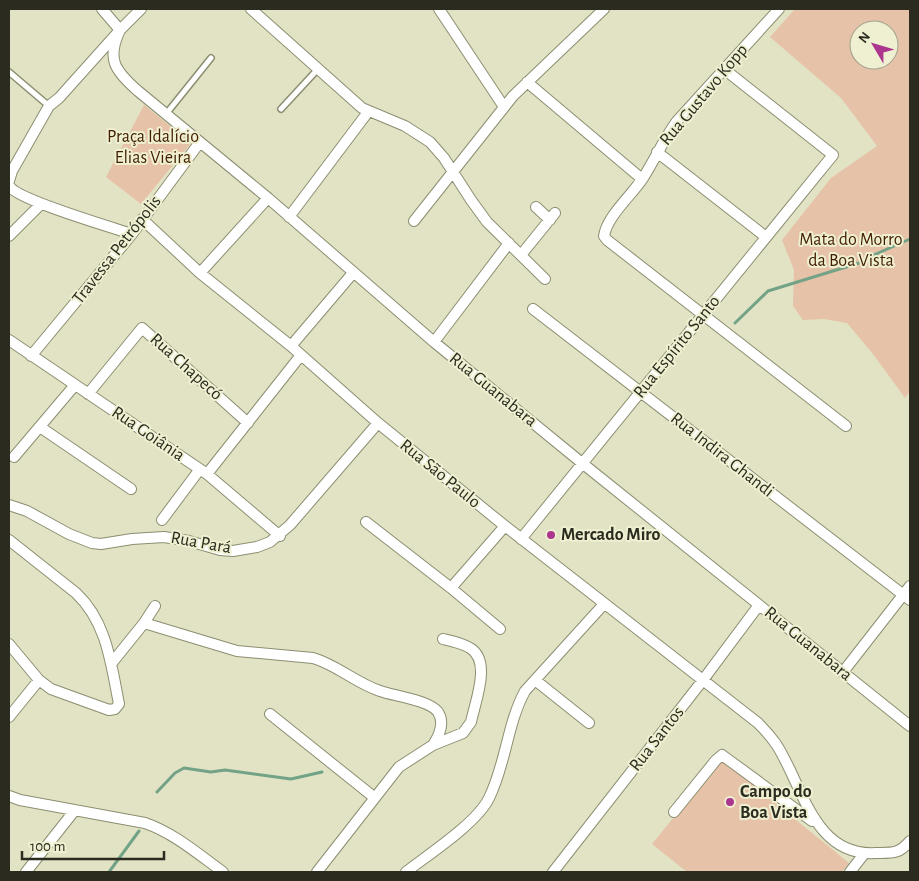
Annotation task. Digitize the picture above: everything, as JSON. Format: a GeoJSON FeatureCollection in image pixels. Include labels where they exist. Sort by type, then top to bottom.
{"type":"FeatureCollection","features":[{"type":"Feature","properties":{"kind":"street"},"geometry":{"type":"LineString","coordinates":[[102,9],[120,30]]}},
{"type":"Feature","properties":{"kind":"street"},"geometry":{"type":"LineString","coordinates":[[9,181],[12,171],[49,106],[141,9]]}},
{"type":"Feature","properties":{"kind":"street"},"geometry":{"type":"LineString","coordinates":[[251,9],[368,112],[394,121],[418,134],[438,150],[480,213],[545,279]]}},
{"type":"Feature","properties":{"kind":"street"},"geometry":{"type":"LineString","coordinates":[[439,9],[504,107]]}},
{"type":"Feature","properties":{"kind":"street"},"geometry":{"type":"LineString","coordinates":[[414,221],[526,82],[604,9]]}},
{"type":"Feature","properties":{"kind":"street","name":"Rua Gustavo Kopp"},"geometry":{"type":"LineString","coordinates":[[703,315],[604,236],[607,224],[642,180],[657,152],[677,122],[779,9]]}},
{"type":"Feature","properties":{"kind":"street","name":"Rua Guanabara"},"geometry":{"type":"LineString","coordinates":[[120,30],[112,51],[118,68],[129,83],[268,198],[352,273],[434,342],[910,726]]}},
{"type":"Feature","properties":{"kind":"street","name":"Rua Espírito Santo"},"geometry":{"type":"LineString","coordinates":[[520,539],[833,155],[724,69]]}},
{"type":"Feature","properties":{"kind":"street"},"geometry":{"type":"LineString","coordinates":[[526,82],[642,180]]}},
{"type":"Feature","properties":{"kind":"street"},"geometry":{"type":"LineString","coordinates":[[289,217],[368,112]]}},
{"type":"Feature","properties":{"kind":"street","name":"Travessa Petrópolis"},"geometry":{"type":"LineString","coordinates":[[31,356],[132,234],[200,142]]}},
{"type":"Feature","properties":{"kind":"street"},"geometry":{"type":"LineString","coordinates":[[657,152],[766,237]]}},
{"type":"Feature","properties":{"kind":"street"},"geometry":{"type":"LineString","coordinates":[[9,186],[16,192],[41,204],[132,234]]}},
{"type":"Feature","properties":{"kind":"street"},"geometry":{"type":"LineString","coordinates":[[200,273],[268,198]]}},
{"type":"Feature","properties":{"kind":"street"},"geometry":{"type":"LineString","coordinates":[[9,236],[41,204]]}},
{"type":"Feature","properties":{"kind":"street"},"geometry":{"type":"LineString","coordinates":[[521,255],[552,216],[536,207]]}},
{"type":"Feature","properties":{"kind":"street","name":"Rua São Paulo"},"geometry":{"type":"LineString","coordinates":[[142,218],[200,273],[291,346],[378,423],[520,539],[750,716],[776,744],[810,813],[821,828]]}},
{"type":"Feature","properties":{"kind":"street"},"geometry":{"type":"LineString","coordinates":[[434,342],[509,243]]}},
{"type":"Feature","properties":{"kind":"street"},"geometry":{"type":"LineString","coordinates":[[291,346],[352,273]]}},
{"type":"Feature","properties":{"kind":"street","name":"Rua Indira Ghandi"},"geometry":{"type":"LineString","coordinates":[[534,309],[907,598]]}},
{"type":"Feature","properties":{"kind":"street"},"geometry":{"type":"LineString","coordinates":[[703,315],[846,426]]}},
{"type":"Feature","properties":{"kind":"street","name":"Rua Chapecó"},"geometry":{"type":"LineString","coordinates":[[88,394],[142,328],[248,423]]}},
{"type":"Feature","properties":{"kind":"street","name":"Rua Goiânia"},"geometry":{"type":"LineString","coordinates":[[9,340],[204,472],[280,536]]}},
{"type":"Feature","properties":{"kind":"street"},"geometry":{"type":"LineString","coordinates":[[162,520],[248,423],[301,355]]}},
{"type":"Feature","properties":{"kind":"street"},"geometry":{"type":"LineString","coordinates":[[14,458],[76,385]]}},
{"type":"Feature","properties":{"kind":"street","name":"Rua Pará"},"geometry":{"type":"LineString","coordinates":[[9,505],[27,511],[69,534],[92,543],[101,544],[132,539],[164,537],[189,541],[211,549],[233,551],[257,547],[280,536],[378,423]]}},
{"type":"Feature","properties":{"kind":"street"},"geometry":{"type":"LineString","coordinates":[[40,427],[131,489]]}},
{"type":"Feature","properties":{"kind":"street"},"geometry":{"type":"LineString","coordinates":[[366,522],[500,629]]}},
{"type":"Feature","properties":{"kind":"street"},"geometry":{"type":"LineString","coordinates":[[451,588],[505,526]]}},
{"type":"Feature","properties":{"kind":"street"},"geometry":{"type":"LineString","coordinates":[[9,540],[76,593],[90,608],[102,631],[119,704],[115,710],[109,710],[63,695],[38,680],[9,644]]}},
{"type":"Feature","properties":{"kind":"street"},"geometry":{"type":"LineString","coordinates":[[843,672],[907,598],[910,586]]}},
{"type":"Feature","properties":{"kind":"street"},"geometry":{"type":"LineString","coordinates":[[406,872],[481,811],[494,786],[525,691],[604,604]]}},
{"type":"Feature","properties":{"kind":"street","name":"Rua Santos"},"geometry":{"type":"LineString","coordinates":[[553,872],[759,605]]}},
{"type":"Feature","properties":{"kind":"street"},"geometry":{"type":"LineString","coordinates":[[111,664],[144,623],[155,606]]}},
{"type":"Feature","properties":{"kind":"street"},"geometry":{"type":"LineString","coordinates":[[144,623],[238,651],[302,656],[324,661],[369,686],[421,703],[436,710],[440,715],[441,729],[433,745]]}},
{"type":"Feature","properties":{"kind":"street"},"geometry":{"type":"LineString","coordinates":[[317,872],[399,767],[433,745],[456,736],[468,728],[471,722],[482,669],[481,661],[470,648],[443,639]]}},
{"type":"Feature","properties":{"kind":"street"},"geometry":{"type":"LineString","coordinates":[[9,717],[38,680]]}},
{"type":"Feature","properties":{"kind":"street"},"geometry":{"type":"LineString","coordinates":[[535,680],[590,723]]}},
{"type":"Feature","properties":{"kind":"street"},"geometry":{"type":"LineString","coordinates":[[270,714],[375,798]]}},
{"type":"Feature","properties":{"kind":"street"},"geometry":{"type":"LineString","coordinates":[[674,812],[722,755],[821,828],[842,846],[864,854],[896,852],[901,850],[910,841]]}},
{"type":"Feature","properties":{"kind":"street"},"geometry":{"type":"LineString","coordinates":[[9,796],[20,800],[145,822],[179,840],[223,872]]}},
{"type":"Feature","properties":{"kind":"street"},"geometry":{"type":"LineString","coordinates":[[26,872],[75,810]]}},
{"type":"Feature","properties":{"kind":"street"},"geometry":{"type":"LineString","coordinates":[[850,872],[864,854]]}},
{"type":"Feature","properties":{"kind":"lane"},"geometry":{"type":"LineString","coordinates":[[166,114],[211,58]]}},
{"type":"Feature","properties":{"kind":"lane"},"geometry":{"type":"LineString","coordinates":[[281,109],[318,69]]}},
{"type":"Feature","properties":{"kind":"lane"},"geometry":{"type":"LineString","coordinates":[[9,72],[49,106]]}},
{"type":"Feature","properties":{"kind":"green space","name":"Mata do Morro da Boa Vista"},"geometry":{"type":"Polygon","coordinates":[[[795,9],[910,9],[910,391],[905,398],[873,354],[847,323],[824,319],[803,320],[793,306],[794,270],[782,240],[831,178],[877,146],[841,98],[770,37],[795,9]]]}},
{"type":"Feature","properties":{"kind":"green space","name":"Praça Idalício Elias Vieira"},"geometry":{"type":"Polygon","coordinates":[[[144,105],[191,143],[141,204],[106,177],[144,105]]]}},
{"type":"Feature","properties":{"kind":"green space","name":"Campo do Boa Vista"},"geometry":{"type":"Polygon","coordinates":[[[721,759],[849,863],[842,872],[687,872],[652,844],[721,759]]]}},
{"type":"Feature","properties":{"kind":"waterway"},"geometry":{"type":"LineString","coordinates":[[735,323],[768,291],[859,263],[910,239]]}},
{"type":"Feature","properties":{"kind":"waterway"},"geometry":{"type":"LineString","coordinates":[[157,792],[175,773],[184,768],[211,772],[225,770],[291,779],[322,772]]}},
{"type":"Feature","properties":{"kind":"waterway"},"geometry":{"type":"LineString","coordinates":[[109,872],[139,831]]}},
{"type":"Feature","properties":{"kind":"place","name":"Mercado Miro"},"geometry":{"type":"Point","coordinates":[551,535]}},
{"type":"Feature","properties":{"kind":"place","name":"Campo do Boa Vista"},"geometry":{"type":"Point","coordinates":[730,802]}}]}
